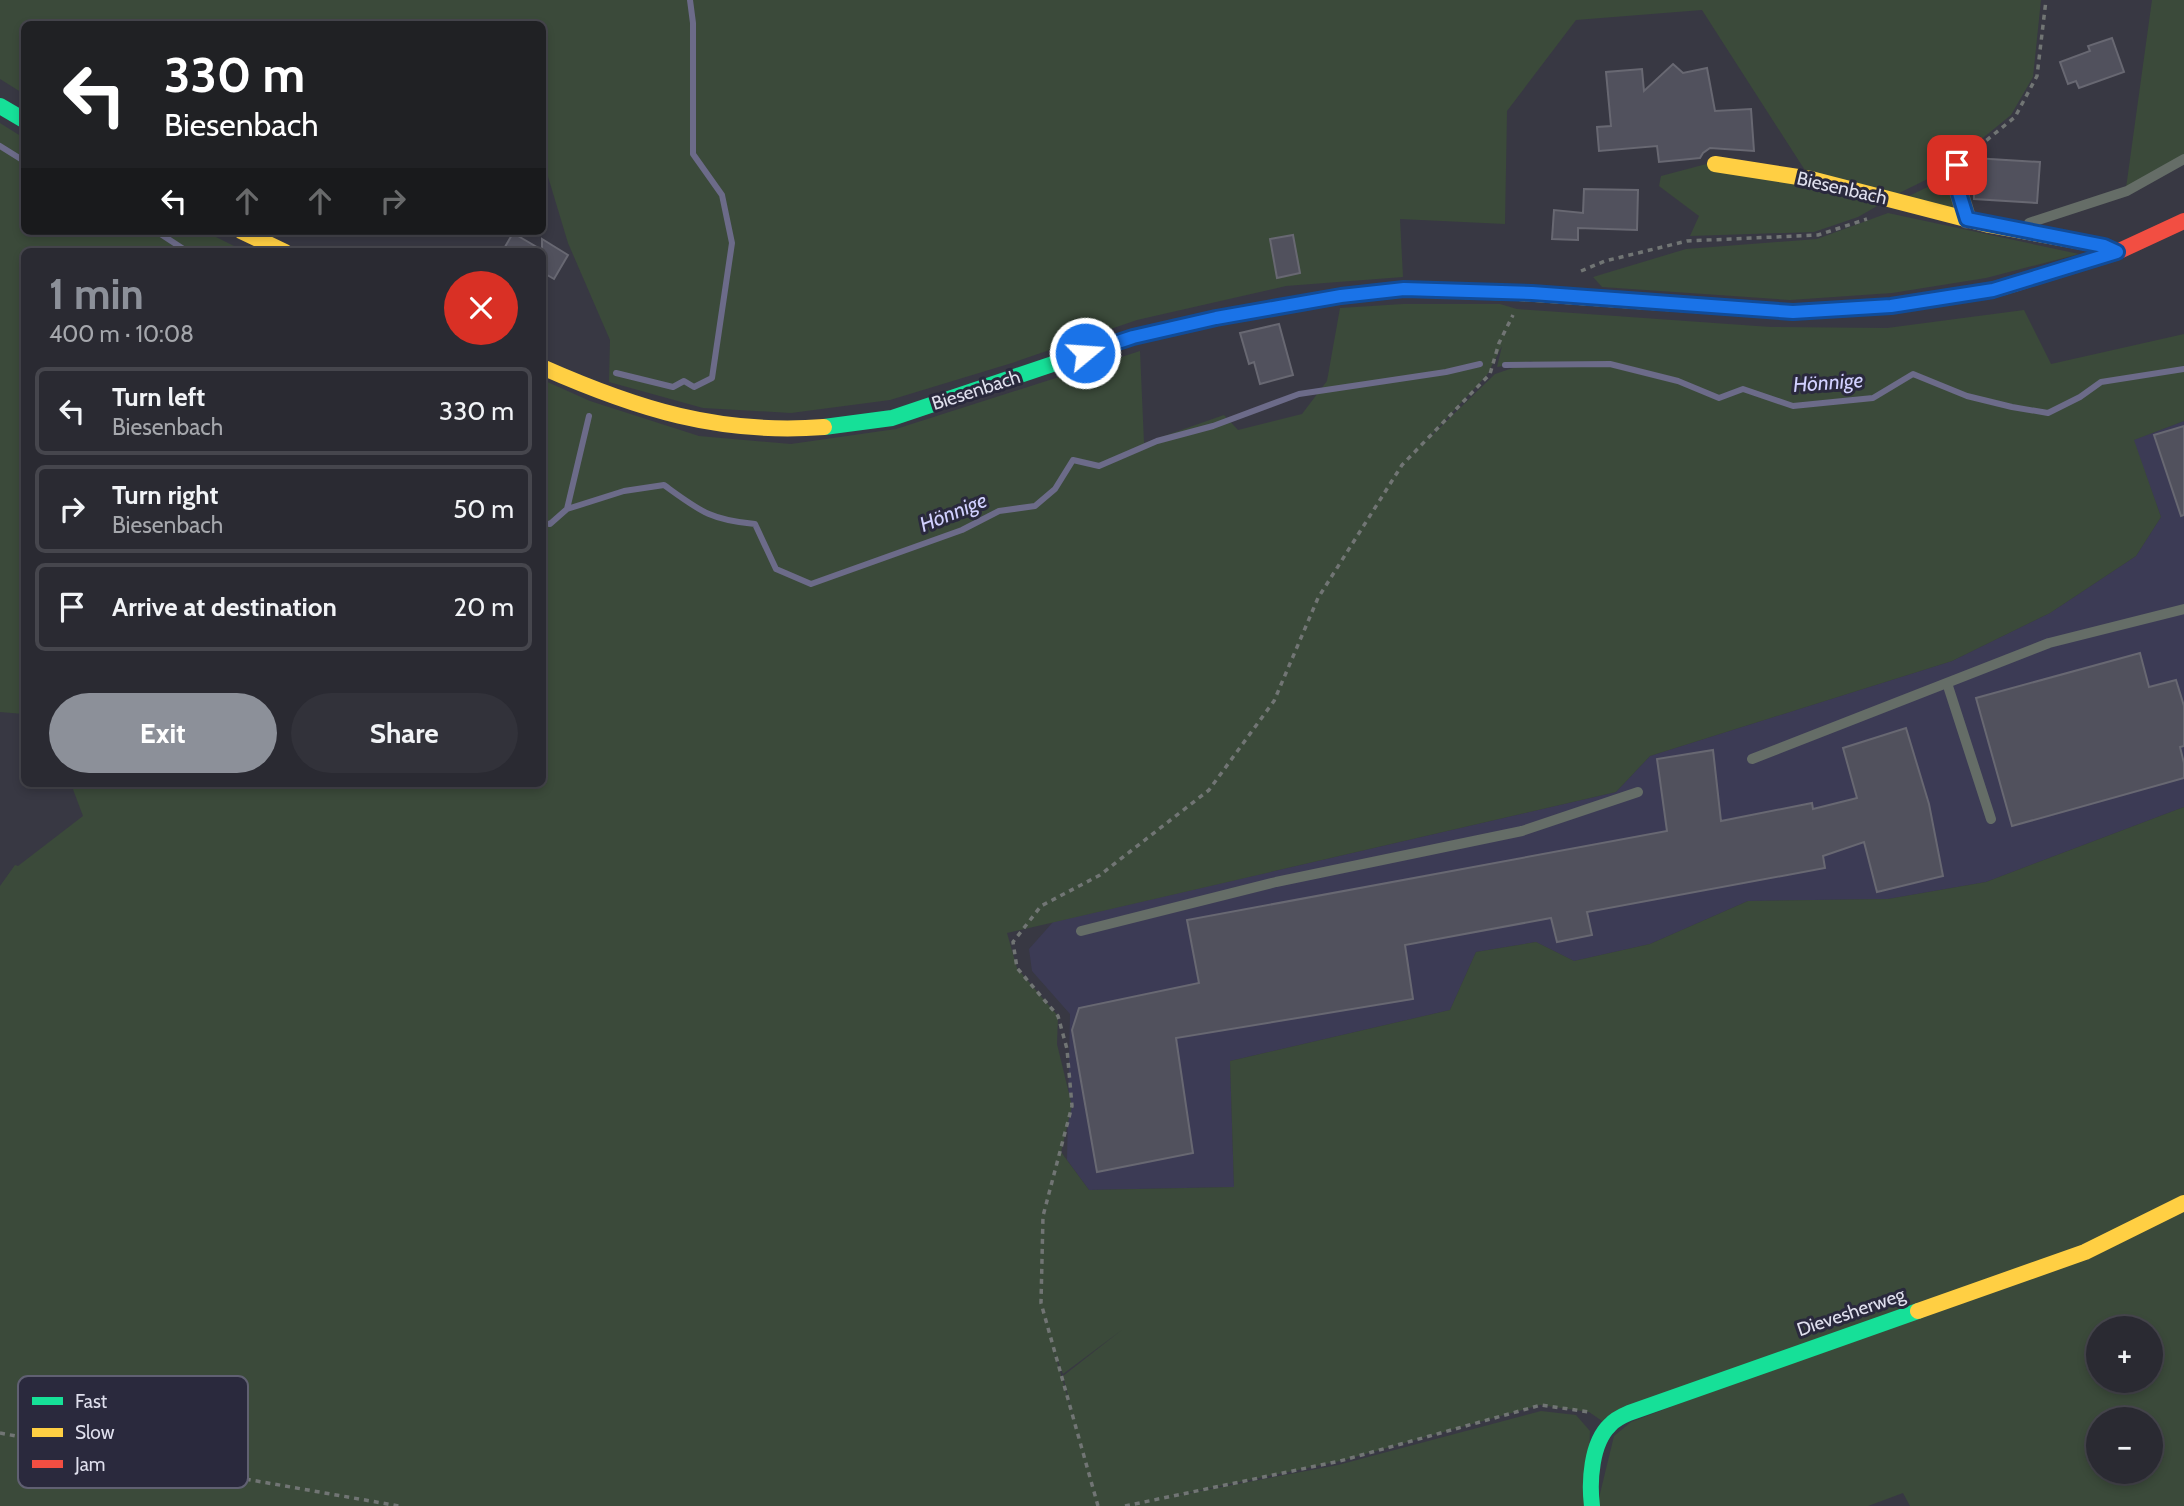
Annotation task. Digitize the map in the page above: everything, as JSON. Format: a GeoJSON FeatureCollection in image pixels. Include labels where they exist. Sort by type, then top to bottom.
{"type":"FeatureCollection","features":[{"type":"Feature","properties":{"kind":"main road"},"geometry":{"type":"LineString","coordinates":[[0,106],[21,118]]}},
{"type":"Feature","properties":{"kind":"main road","name":"Biesenbach"},"geometry":{"type":"LineString","coordinates":[[1715,164],[1811,179],[1967,219],[2104,246],[2117,252]]}},
{"type":"Feature","properties":{"kind":"main road","name":"Biesenbach"},"geometry":{"type":"LineString","coordinates":[[546,369],[617,398],[707,422],[793,429],[819,427],[891,418],[1133,337],[1268,308],[1341,296],[1404,289],[1532,293],[1793,312],[1891,306],[1993,290],[2117,252],[2184,221]]}},
{"type":"Feature","properties":{"kind":"main road"},"geometry":{"type":"LineString","coordinates":[[249,235],[277,248]]}},
{"type":"Feature","properties":{"kind":"main road","name":"Dievesherweg"},"geometry":{"type":"LineString","coordinates":[[1608,1425],[1629,1413],[2085,1252],[2184,1203]]}},
{"type":"Feature","properties":{"kind":"main road"},"geometry":{"type":"LineString","coordinates":[[1592,1506],[1590,1495],[1597,1448],[1608,1425]]}},
{"type":"Feature","properties":{"kind":"street"},"geometry":{"type":"LineString","coordinates":[[1957,165],[1959,193],[1967,219]]}},
{"type":"Feature","properties":{"kind":"lane"},"geometry":{"type":"LineString","coordinates":[[2015,228],[2127,191],[2184,159]]}},
{"type":"Feature","properties":{"kind":"lane"},"geometry":{"type":"LineString","coordinates":[[1752,760],[2049,643],[2184,609]]}},
{"type":"Feature","properties":{"kind":"lane"},"geometry":{"type":"LineString","coordinates":[[1947,683],[1991,819]]}},
{"type":"Feature","properties":{"kind":"lane"},"geometry":{"type":"LineString","coordinates":[[1081,931],[1276,882],[1522,831],[1638,792]]}},
{"type":"Feature","properties":{"kind":"path"},"geometry":{"type":"LineString","coordinates":[[1957,165],[2015,117],[2037,76],[2046,0]]}},
{"type":"Feature","properties":{"kind":"path"},"geometry":{"type":"LineString","coordinates":[[1573,274],[1605,261],[1687,241],[1818,235],[1865,220],[1896,200]]}},
{"type":"Feature","properties":{"kind":"path"},"geometry":{"type":"LineString","coordinates":[[1490,374],[1499,343],[1522,297],[1532,293]]}},
{"type":"Feature","properties":{"kind":"path"},"geometry":{"type":"LineString","coordinates":[[1125,1506],[1340,1461],[1541,1405],[1589,1412],[1608,1425]]}},
{"type":"Feature","properties":{"kind":"path"},"geometry":{"type":"LineString","coordinates":[[0,1433],[18,1436]]}},
{"type":"Feature","properties":{"kind":"path"},"geometry":{"type":"LineString","coordinates":[[248,1479],[399,1506]]}},
{"type":"Feature","properties":{"kind":"shaded area"},"geometry":{"type":"Polygon","coordinates":[[[2184,421],[2184,807],[1986,882],[1888,899],[1748,901],[1650,944],[1574,961],[1536,942],[1476,952],[1450,1010],[1230,1061],[1234,1187],[1089,1190],[1067,1160],[1070,1014],[1032,971],[1029,949],[1053,922],[1616,792],[1650,756],[1952,661],[2050,613],[2136,556],[2161,517],[2133,440],[2184,421]]]}},
{"type":"Feature","properties":{"kind":"green space"},"geometry":{"type":"Polygon","coordinates":[[[0,0],[2041,0],[2033,77],[2011,115],[1940,173],[1893,196],[1808,175],[1702,10],[1576,20],[1507,111],[1505,224],[1400,219],[1403,277],[1286,286],[1137,320],[1012,363],[890,400],[791,413],[703,408],[609,382],[610,340],[568,243],[546,170],[546,21],[21,21],[21,92],[0,79],[0,0]]]}},
{"type":"Feature","properties":{"kind":"green space"},"geometry":{"type":"Polygon","coordinates":[[[2152,0],[2184,0],[2184,155],[2126,188],[2152,0]]]}},
{"type":"Feature","properties":{"kind":"green space"},"geometry":{"type":"Polygon","coordinates":[[[0,123],[21,136],[21,235],[212,235],[238,248],[21,248],[21,714],[0,712],[0,123]]]}},
{"type":"Feature","properties":{"kind":"green space"},"geometry":{"type":"Polygon","coordinates":[[[1714,162],[1886,201],[1858,217],[1814,232],[1690,236],[1699,216],[1659,186],[1661,176],[1714,162]]]}},
{"type":"Feature","properties":{"kind":"green space"},"geometry":{"type":"Polygon","coordinates":[[[1950,176],[1960,214],[1905,198],[1950,176]]]}},
{"type":"Feature","properties":{"kind":"green space"},"geometry":{"type":"Polygon","coordinates":[[[1888,213],[2079,254],[1986,278],[1892,293],[1790,300],[1602,287],[1593,277],[1686,249],[1817,239],[1888,213]]]}},
{"type":"Feature","properties":{"kind":"green space"},"geometry":{"type":"Polygon","coordinates":[[[1403,304],[1500,304],[1517,309],[1771,327],[1887,328],[2024,310],[2051,364],[2184,334],[2184,421],[2134,440],[2161,517],[2136,556],[2050,613],[1952,661],[1650,756],[1616,792],[1007,933],[1017,968],[1058,1016],[1057,1044],[1072,1106],[1061,1152],[1089,1190],[1234,1187],[1230,1061],[1450,1010],[1476,952],[1536,942],[1574,961],[1650,944],[1748,901],[1888,899],[1986,882],[2184,807],[2184,1195],[2082,1247],[1608,1425],[1589,1412],[1540,1405],[1340,1461],[1163,1498],[1338,1465],[1541,1411],[1576,1415],[1590,1431],[1587,1506],[0,1506],[0,886],[15,865],[18,866],[83,816],[72,787],[546,787],[546,381],[590,401],[699,436],[791,444],[896,429],[1140,351],[1144,443],[1224,415],[1238,430],[1302,414],[1327,381],[1340,308],[1403,304]],[[1502,346],[1487,375],[1422,445],[1495,374],[1533,361],[1497,367],[1502,346]],[[1123,1329],[1063,1374],[1054,1351],[1074,1419],[1063,1376],[1123,1329]]]}},
{"type":"Feature","properties":{"kind":"green space"},"geometry":{"type":"Polygon","coordinates":[[[2184,1212],[2184,1506],[1910,1506],[1903,1493],[1868,1506],[1597,1506],[1614,1436],[1631,1422],[2184,1212]]]}},
{"type":"Feature","properties":{"kind":"building"},"geometry":{"type":"Polygon","coordinates":[[[2112,38],[2124,72],[2079,88],[2076,81],[2068,84],[2060,62],[2090,51],[2088,46],[2112,38]]]}},
{"type":"Feature","properties":{"kind":"building"},"geometry":{"type":"Polygon","coordinates":[[[1673,64],[1683,73],[1707,68],[1715,111],[1751,109],[1754,151],[1710,148],[1700,158],[1659,162],[1657,146],[1599,151],[1597,127],[1611,126],[1606,72],[1642,69],[1644,91],[1673,64]]]}},
{"type":"Feature","properties":{"kind":"building"},"geometry":{"type":"Polygon","coordinates":[[[1974,158],[2040,162],[2037,203],[1974,199],[1974,158]]]}},
{"type":"Feature","properties":{"kind":"building"},"geometry":{"type":"Polygon","coordinates":[[[1584,189],[1638,190],[1637,230],[1578,228],[1578,240],[1552,239],[1554,210],[1583,213],[1584,189]]]}},
{"type":"Feature","properties":{"kind":"building"},"geometry":{"type":"Polygon","coordinates":[[[512,235],[516,235],[539,248],[504,248],[512,235]]]}},
{"type":"Feature","properties":{"kind":"building"},"geometry":{"type":"Polygon","coordinates":[[[1293,235],[1300,273],[1277,278],[1270,239],[1293,235]]]}},
{"type":"Feature","properties":{"kind":"building"},"geometry":{"type":"Polygon","coordinates":[[[542,239],[568,255],[554,279],[546,274],[546,248],[542,248],[542,239]]]}},
{"type":"Feature","properties":{"kind":"building"},"geometry":{"type":"Polygon","coordinates":[[[1279,324],[1293,375],[1260,384],[1254,362],[1249,364],[1240,333],[1279,324]]]}},
{"type":"Feature","properties":{"kind":"building"},"geometry":{"type":"Polygon","coordinates":[[[2184,426],[2184,515],[2181,516],[2154,435],[2184,426]]]}},
{"type":"Feature","properties":{"kind":"building"},"geometry":{"type":"Polygon","coordinates":[[[2140,653],[2149,687],[2176,680],[2184,706],[2184,746],[2180,747],[2184,778],[2012,826],[1976,698],[2140,653]]]}},
{"type":"Feature","properties":{"kind":"building"},"geometry":{"type":"Polygon","coordinates":[[[1906,728],[1929,804],[1943,876],[1877,892],[1864,842],[1823,856],[1825,868],[1587,912],[1592,935],[1557,942],[1551,918],[1405,945],[1413,999],[1176,1038],[1193,1153],[1097,1172],[1072,1030],[1079,1008],[1199,983],[1187,920],[1667,831],[1657,759],[1713,750],[1721,821],[1812,803],[1813,809],[1857,798],[1843,748],[1906,728]]]}},
{"type":"Feature","properties":{"kind":"waterway"},"geometry":{"type":"LineString","coordinates":[[616,373],[673,387],[684,381],[694,387],[712,378],[732,243],[722,195],[693,154],[693,23],[690,0]]}},
{"type":"Feature","properties":{"kind":"waterway","name":"Hönnige"},"geometry":{"type":"LineString","coordinates":[[0,146],[21,159]]}},
{"type":"Feature","properties":{"kind":"waterway","name":"Hönnige"},"geometry":{"type":"LineString","coordinates":[[162,235],[182,248]]}},
{"type":"Feature","properties":{"kind":"waterway","name":"Hönnige"},"geometry":{"type":"LineString","coordinates":[[546,524],[550,524],[567,509],[624,491],[664,485],[706,513],[727,520],[755,524],[776,569],[811,584],[962,530],[999,511],[1035,506],[1055,489],[1073,460],[1099,466],[1157,441],[1213,426],[1299,394],[1446,372],[1480,364]]}},
{"type":"Feature","properties":{"kind":"waterway","name":"Hönnige"},"geometry":{"type":"LineString","coordinates":[[1505,365],[1610,364],[1678,381],[1719,398],[1743,389],[1793,406],[1873,398],[1913,374],[1967,396],[2048,413],[2080,397],[2101,382],[2184,369]]}},
{"type":"Feature","properties":{"kind":"waterway"},"geometry":{"type":"LineString","coordinates":[[567,509],[589,416]]}},
{"type":"Feature","properties":{"kind":"traffic: fast"},"geometry":{"type":"LineString","coordinates":[[0,106],[21,118]]}},
{"type":"Feature","properties":{"kind":"traffic: fast"},"geometry":{"type":"LineString","coordinates":[[824,427],[892,418],[1133,337],[1216,318],[1341,296],[1404,289],[1519,293]]}},
{"type":"Feature","properties":{"kind":"traffic: fast"},"geometry":{"type":"LineString","coordinates":[[1592,1506],[1591,1475],[1595,1452],[1604,1433],[1619,1418],[1918,1311]]}},
{"type":"Feature","properties":{"kind":"traffic: slow"},"geometry":{"type":"LineString","coordinates":[[1715,164],[1811,179],[1989,225],[2104,246],[2117,252]]}},
{"type":"Feature","properties":{"kind":"traffic: slow"},"geometry":{"type":"LineString","coordinates":[[249,235],[277,248]]}},
{"type":"Feature","properties":{"kind":"traffic: slow"},"geometry":{"type":"LineString","coordinates":[[1519,293],[1793,312],[1891,306],[1993,290],[2017,283]]}},
{"type":"Feature","properties":{"kind":"traffic: slow"},"geometry":{"type":"LineString","coordinates":[[546,369],[611,395],[679,416],[749,427],[824,427]]}},
{"type":"Feature","properties":{"kind":"traffic: slow"},"geometry":{"type":"LineString","coordinates":[[1918,1311],[2085,1252],[2184,1203]]}},
{"type":"Feature","properties":{"kind":"traffic: jam"},"geometry":{"type":"LineString","coordinates":[[2017,283],[2117,252],[2184,221]]}},
{"type":"Feature","properties":{"kind":"route"},"geometry":{"type":"LineString","coordinates":[[1085,353],[1133,337],[1216,318],[1341,296],[1404,289],[1532,293],[1793,312],[1891,306],[1993,290],[2117,252],[2104,246],[1967,219],[1959,193],[1957,165]]}}]}
